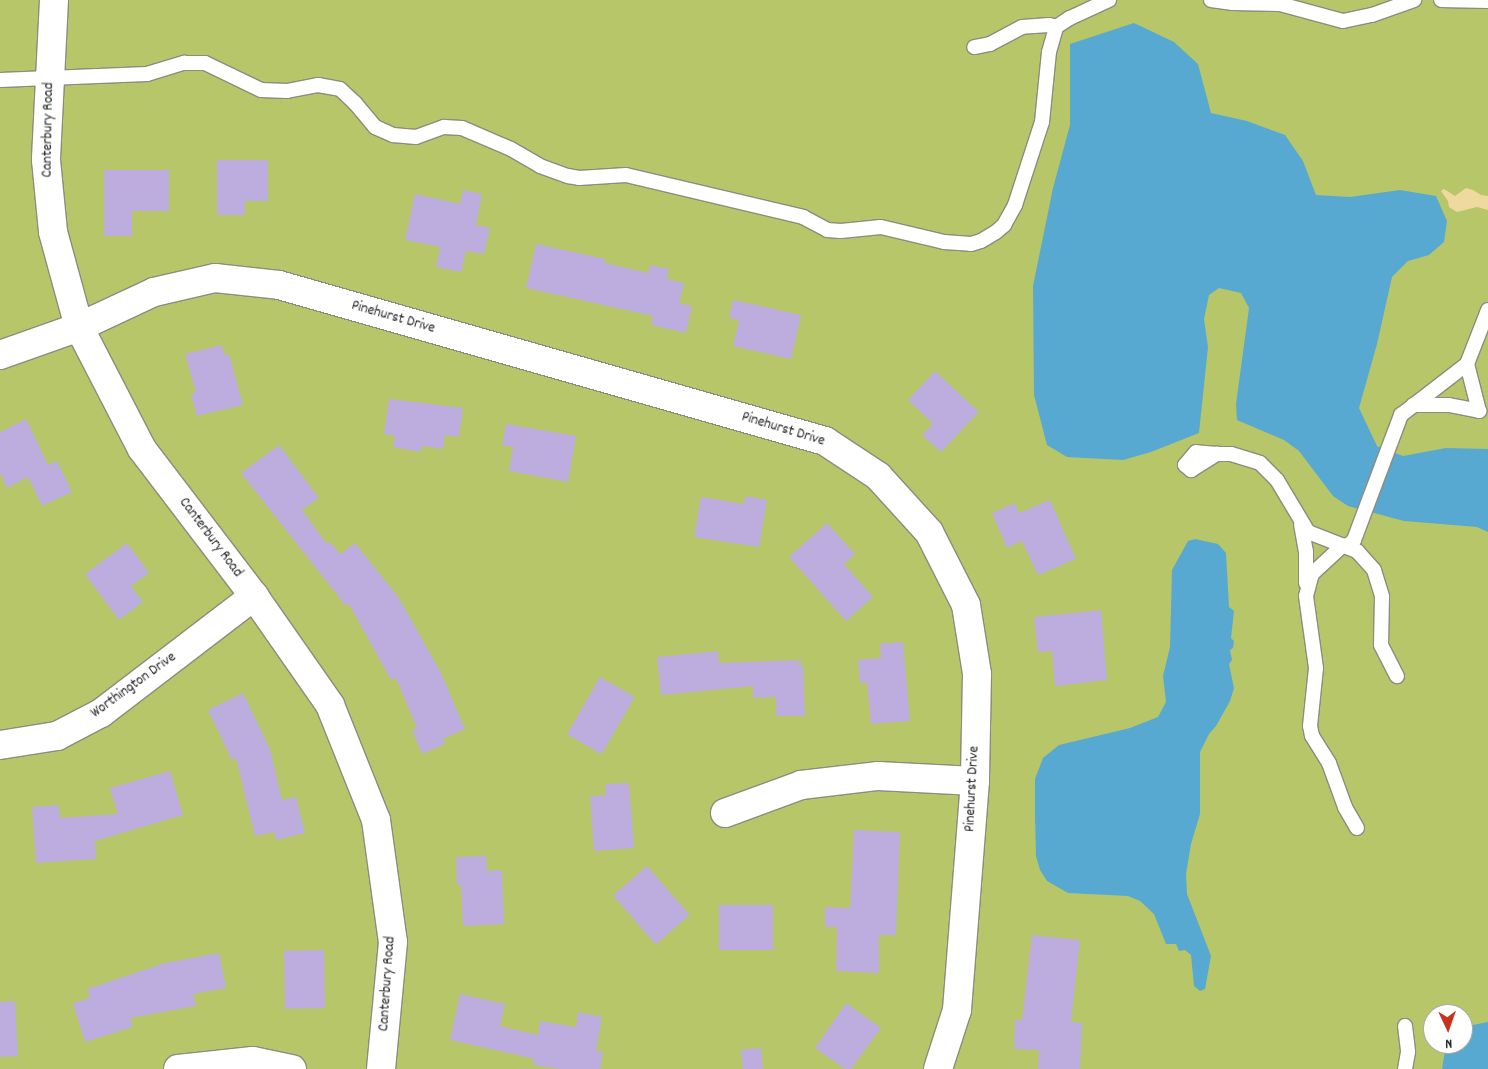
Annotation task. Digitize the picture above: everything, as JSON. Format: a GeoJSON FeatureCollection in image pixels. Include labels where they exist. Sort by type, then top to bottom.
{"type":"FeatureCollection","features":[{"type":"Feature","properties":{"kind":"street","name":"Canterbury Road"},"geometry":{"type":"LineString","coordinates":[[54,0],[46,160],[53,232],[79,327],[142,450],[254,596],[330,705],[376,820],[393,942],[381,1069]]}},
{"type":"Feature","properties":{"kind":"street","name":"Pinehurst Drive"},"geometry":{"type":"LineString","coordinates":[[0,355],[79,327],[154,292],[214,278],[279,286],[825,441],[878,476],[929,532],[966,605],[977,674],[975,782],[957,1010],[938,1069]]}},
{"type":"Feature","properties":{"kind":"street","name":"Worthington Drive"},"geometry":{"type":"LineString","coordinates":[[0,745],[57,736],[101,713],[254,596]]}},
{"type":"Feature","properties":{"kind":"street"},"geometry":{"type":"LineString","coordinates":[[725,813],[811,784],[878,776],[975,782]]}},
{"type":"Feature","properties":{"kind":"street"},"geometry":{"type":"LineString","coordinates":[[178,1069],[254,1061],[292,1069]]}},
{"type":"Feature","properties":{"kind":"lane"},"geometry":{"type":"LineString","coordinates":[[0,80],[147,74],[184,63],[205,64],[261,90],[287,91],[318,85],[340,89],[355,103],[374,127],[392,135],[416,137],[444,127],[462,128],[511,149],[540,166],[568,176],[579,178],[626,175],[803,217],[827,230],[858,230],[881,227],[944,242],[971,244],[996,232],[1004,225],[1015,204],[1042,122],[1049,52],[1056,27],[1070,18],[1109,0]]}},
{"type":"Feature","properties":{"kind":"lane"},"geometry":{"type":"LineString","coordinates":[[1210,0],[1232,3],[1280,4],[1343,21],[1372,15],[1414,0]]}},
{"type":"Feature","properties":{"kind":"lane"},"geometry":{"type":"LineString","coordinates":[[1441,0],[1488,1]]}},
{"type":"Feature","properties":{"kind":"lane"},"geometry":{"type":"LineString","coordinates":[[974,47],[990,44],[1010,31],[1022,27],[1049,25],[1056,27]]}},
{"type":"Feature","properties":{"kind":"lane"},"geometry":{"type":"LineString","coordinates":[[1306,596],[1312,574],[1342,546],[1349,545],[1358,531],[1401,414],[1468,364],[1488,310]]}},
{"type":"Feature","properties":{"kind":"lane"},"geometry":{"type":"LineString","coordinates":[[1413,405],[1449,405],[1484,412],[1468,364]]}},
{"type":"Feature","properties":{"kind":"lane"},"geometry":{"type":"LineString","coordinates":[[1217,454],[1231,454],[1260,463],[1277,480],[1308,532],[1357,551],[1374,570],[1382,597],[1381,645],[1397,676]]}},
{"type":"Feature","properties":{"kind":"lane"},"geometry":{"type":"LineString","coordinates":[[1302,524],[1306,551],[1306,596],[1316,668],[1310,726],[1312,736],[1329,763],[1345,807],[1357,828]]}},
{"type":"Feature","properties":{"kind":"lane"},"geometry":{"type":"LineString","coordinates":[[1405,1026],[1408,1052],[1405,1069]]}},
{"type":"Feature","properties":{"kind":"green space"},"geometry":{"type":"Polygon","coordinates":[[[0,0],[1488,0],[1488,1069],[0,1069],[0,0]]]}},
{"type":"Feature","properties":{"kind":"sand"},"geometry":{"type":"Polygon","coordinates":[[[1466,188],[1488,196],[1488,210],[1477,207],[1457,212],[1449,207],[1448,201],[1441,191],[1444,189],[1455,196],[1466,188]]]}},
{"type":"Feature","properties":{"kind":"water"},"geometry":{"type":"Polygon","coordinates":[[[1134,23],[1174,42],[1198,64],[1211,113],[1247,121],[1285,135],[1303,161],[1316,195],[1350,197],[1400,190],[1436,196],[1447,221],[1444,242],[1429,255],[1408,261],[1392,277],[1377,344],[1359,408],[1377,446],[1403,456],[1446,448],[1488,449],[1488,532],[1477,527],[1404,521],[1348,506],[1333,496],[1299,451],[1284,440],[1237,420],[1236,404],[1249,308],[1241,293],[1219,288],[1209,295],[1204,319],[1208,347],[1199,433],[1151,452],[1123,460],[1067,457],[1047,445],[1034,395],[1033,286],[1053,188],[1070,125],[1070,44],[1134,23]]]}},
{"type":"Feature","properties":{"kind":"water"},"geometry":{"type":"Polygon","coordinates":[[[1195,539],[1218,544],[1226,553],[1229,607],[1234,611],[1231,638],[1234,641],[1233,648],[1230,650],[1232,660],[1229,664],[1234,688],[1230,701],[1200,752],[1200,814],[1191,844],[1186,874],[1187,894],[1211,956],[1205,989],[1200,991],[1194,986],[1191,955],[1185,950],[1179,951],[1176,944],[1166,944],[1154,914],[1140,901],[1128,896],[1068,893],[1047,881],[1040,870],[1036,856],[1035,817],[1035,779],[1043,758],[1059,745],[1130,728],[1158,717],[1166,702],[1163,676],[1170,647],[1172,570],[1188,541],[1195,539]]]}},
{"type":"Feature","properties":{"kind":"water"},"geometry":{"type":"Polygon","coordinates":[[[1488,1022],[1488,1069],[1442,1069],[1444,1054],[1473,1054],[1473,1025],[1488,1022]]]}},
{"type":"Feature","properties":{"kind":"building"},"geometry":{"type":"Polygon","coordinates":[[[217,160],[268,160],[268,201],[245,201],[245,215],[217,215],[217,160]]]}},
{"type":"Feature","properties":{"kind":"building"},"geometry":{"type":"Polygon","coordinates":[[[104,170],[169,170],[169,211],[132,211],[132,236],[104,236],[104,170]]]}},
{"type":"Feature","properties":{"kind":"building"},"geometry":{"type":"Polygon","coordinates":[[[463,190],[482,194],[476,225],[490,228],[484,254],[466,251],[461,272],[436,267],[440,247],[405,240],[415,194],[460,204],[463,190]]]}},
{"type":"Feature","properties":{"kind":"building"},"geometry":{"type":"Polygon","coordinates":[[[536,244],[605,259],[605,263],[648,273],[650,265],[669,269],[667,279],[684,283],[679,303],[692,306],[686,333],[651,325],[653,316],[526,288],[536,244]]]}},
{"type":"Feature","properties":{"kind":"building"},"geometry":{"type":"Polygon","coordinates":[[[733,300],[801,315],[791,359],[733,346],[739,320],[729,318],[733,300]]]}},
{"type":"Feature","properties":{"kind":"building"},"geometry":{"type":"Polygon","coordinates":[[[222,345],[224,355],[229,354],[243,405],[197,416],[191,394],[196,392],[185,354],[222,345]]]}},
{"type":"Feature","properties":{"kind":"building"},"geometry":{"type":"Polygon","coordinates":[[[935,371],[979,412],[941,452],[922,435],[933,424],[908,400],[935,371]]]}},
{"type":"Feature","properties":{"kind":"building"},"geometry":{"type":"Polygon","coordinates":[[[389,399],[463,408],[459,437],[445,435],[443,449],[422,446],[421,452],[393,447],[395,436],[384,434],[389,399]]]}},
{"type":"Feature","properties":{"kind":"building"},"geometry":{"type":"Polygon","coordinates":[[[26,419],[48,465],[57,461],[72,492],[42,506],[28,477],[7,488],[0,472],[0,432],[26,419]]]}},
{"type":"Feature","properties":{"kind":"building"},"geometry":{"type":"Polygon","coordinates":[[[506,424],[576,436],[568,482],[509,471],[513,447],[502,445],[506,424]]]}},
{"type":"Feature","properties":{"kind":"building"},"geometry":{"type":"Polygon","coordinates":[[[279,445],[319,498],[302,510],[327,544],[330,542],[340,554],[355,543],[399,598],[441,673],[465,729],[443,739],[445,744],[422,754],[412,730],[417,728],[396,678],[391,680],[349,604],[346,606],[241,473],[279,445]]]}},
{"type":"Feature","properties":{"kind":"building"},"geometry":{"type":"Polygon","coordinates":[[[745,496],[767,500],[759,547],[694,537],[701,497],[744,504],[745,496]]]}},
{"type":"Feature","properties":{"kind":"building"},"geometry":{"type":"Polygon","coordinates":[[[1050,500],[1076,559],[1038,575],[1022,541],[1007,548],[992,513],[1015,503],[1019,513],[1050,500]]]}},
{"type":"Feature","properties":{"kind":"building"},"geometry":{"type":"Polygon","coordinates":[[[827,523],[855,554],[844,564],[873,597],[846,621],[789,557],[827,523]]]}},
{"type":"Feature","properties":{"kind":"building"},"geometry":{"type":"Polygon","coordinates":[[[127,543],[149,573],[131,586],[143,602],[119,620],[85,574],[127,543]]]}},
{"type":"Feature","properties":{"kind":"building"},"geometry":{"type":"Polygon","coordinates":[[[1101,610],[1107,680],[1055,686],[1052,651],[1038,652],[1034,617],[1101,610]]]}},
{"type":"Feature","properties":{"kind":"building"},"geometry":{"type":"Polygon","coordinates":[[[903,642],[910,721],[871,724],[867,682],[860,683],[858,660],[881,658],[880,644],[903,642]]]}},
{"type":"Feature","properties":{"kind":"building"},"geometry":{"type":"Polygon","coordinates":[[[718,651],[719,663],[803,660],[797,665],[803,665],[805,716],[776,716],[776,697],[753,698],[753,686],[661,695],[657,657],[718,651]]]}},
{"type":"Feature","properties":{"kind":"building"},"geometry":{"type":"Polygon","coordinates":[[[600,677],[635,697],[602,754],[567,734],[600,677]]]}},
{"type":"Feature","properties":{"kind":"building"},"geometry":{"type":"Polygon","coordinates":[[[243,693],[270,749],[282,800],[296,797],[305,833],[276,840],[274,832],[255,836],[236,758],[232,760],[208,710],[243,693]]]}},
{"type":"Feature","properties":{"kind":"building"},"geometry":{"type":"Polygon","coordinates":[[[170,771],[183,815],[95,841],[96,859],[36,863],[32,807],[59,805],[60,818],[118,814],[110,788],[170,771]]]}},
{"type":"Feature","properties":{"kind":"building"},"geometry":{"type":"Polygon","coordinates":[[[629,783],[634,848],[594,851],[590,796],[606,795],[605,784],[629,783]]]}},
{"type":"Feature","properties":{"kind":"building"},"geometry":{"type":"Polygon","coordinates":[[[854,830],[900,832],[896,935],[879,935],[879,973],[836,971],[837,927],[825,927],[825,907],[850,908],[854,830]]]}},
{"type":"Feature","properties":{"kind":"building"},"geometry":{"type":"Polygon","coordinates":[[[486,856],[487,871],[502,870],[504,924],[463,926],[461,885],[457,885],[456,857],[486,856]]]}},
{"type":"Feature","properties":{"kind":"building"},"geometry":{"type":"Polygon","coordinates":[[[647,866],[690,915],[656,945],[613,896],[647,866]]]}},
{"type":"Feature","properties":{"kind":"building"},"geometry":{"type":"Polygon","coordinates":[[[719,905],[773,905],[773,950],[719,950],[719,905]]]}},
{"type":"Feature","properties":{"kind":"building"},"geometry":{"type":"Polygon","coordinates":[[[1032,935],[1080,940],[1071,1022],[1082,1023],[1080,1069],[1038,1069],[1039,1050],[1014,1049],[1015,1020],[1022,1020],[1032,935]]]}},
{"type":"Feature","properties":{"kind":"building"},"geometry":{"type":"Polygon","coordinates":[[[324,950],[325,1008],[285,1009],[284,951],[324,950]]]}},
{"type":"Feature","properties":{"kind":"building"},"geometry":{"type":"Polygon","coordinates":[[[219,953],[226,988],[193,994],[196,1006],[130,1018],[133,1027],[85,1042],[73,1003],[90,998],[87,989],[165,963],[219,953]]]}},
{"type":"Feature","properties":{"kind":"building"},"geometry":{"type":"Polygon","coordinates":[[[460,994],[505,1004],[500,1026],[538,1035],[540,1021],[576,1027],[578,1012],[602,1017],[596,1051],[603,1052],[600,1069],[559,1069],[533,1065],[534,1059],[450,1040],[460,994]]]}},
{"type":"Feature","properties":{"kind":"building"},"geometry":{"type":"Polygon","coordinates":[[[15,1001],[18,1056],[0,1057],[0,1002],[15,1001]]]}},
{"type":"Feature","properties":{"kind":"building"},"geometry":{"type":"Polygon","coordinates":[[[846,1003],[881,1028],[851,1069],[845,1069],[815,1048],[846,1003]]]}},
{"type":"Feature","properties":{"kind":"building"},"geometry":{"type":"Polygon","coordinates":[[[761,1048],[763,1069],[743,1069],[741,1050],[761,1048]]]}}]}
